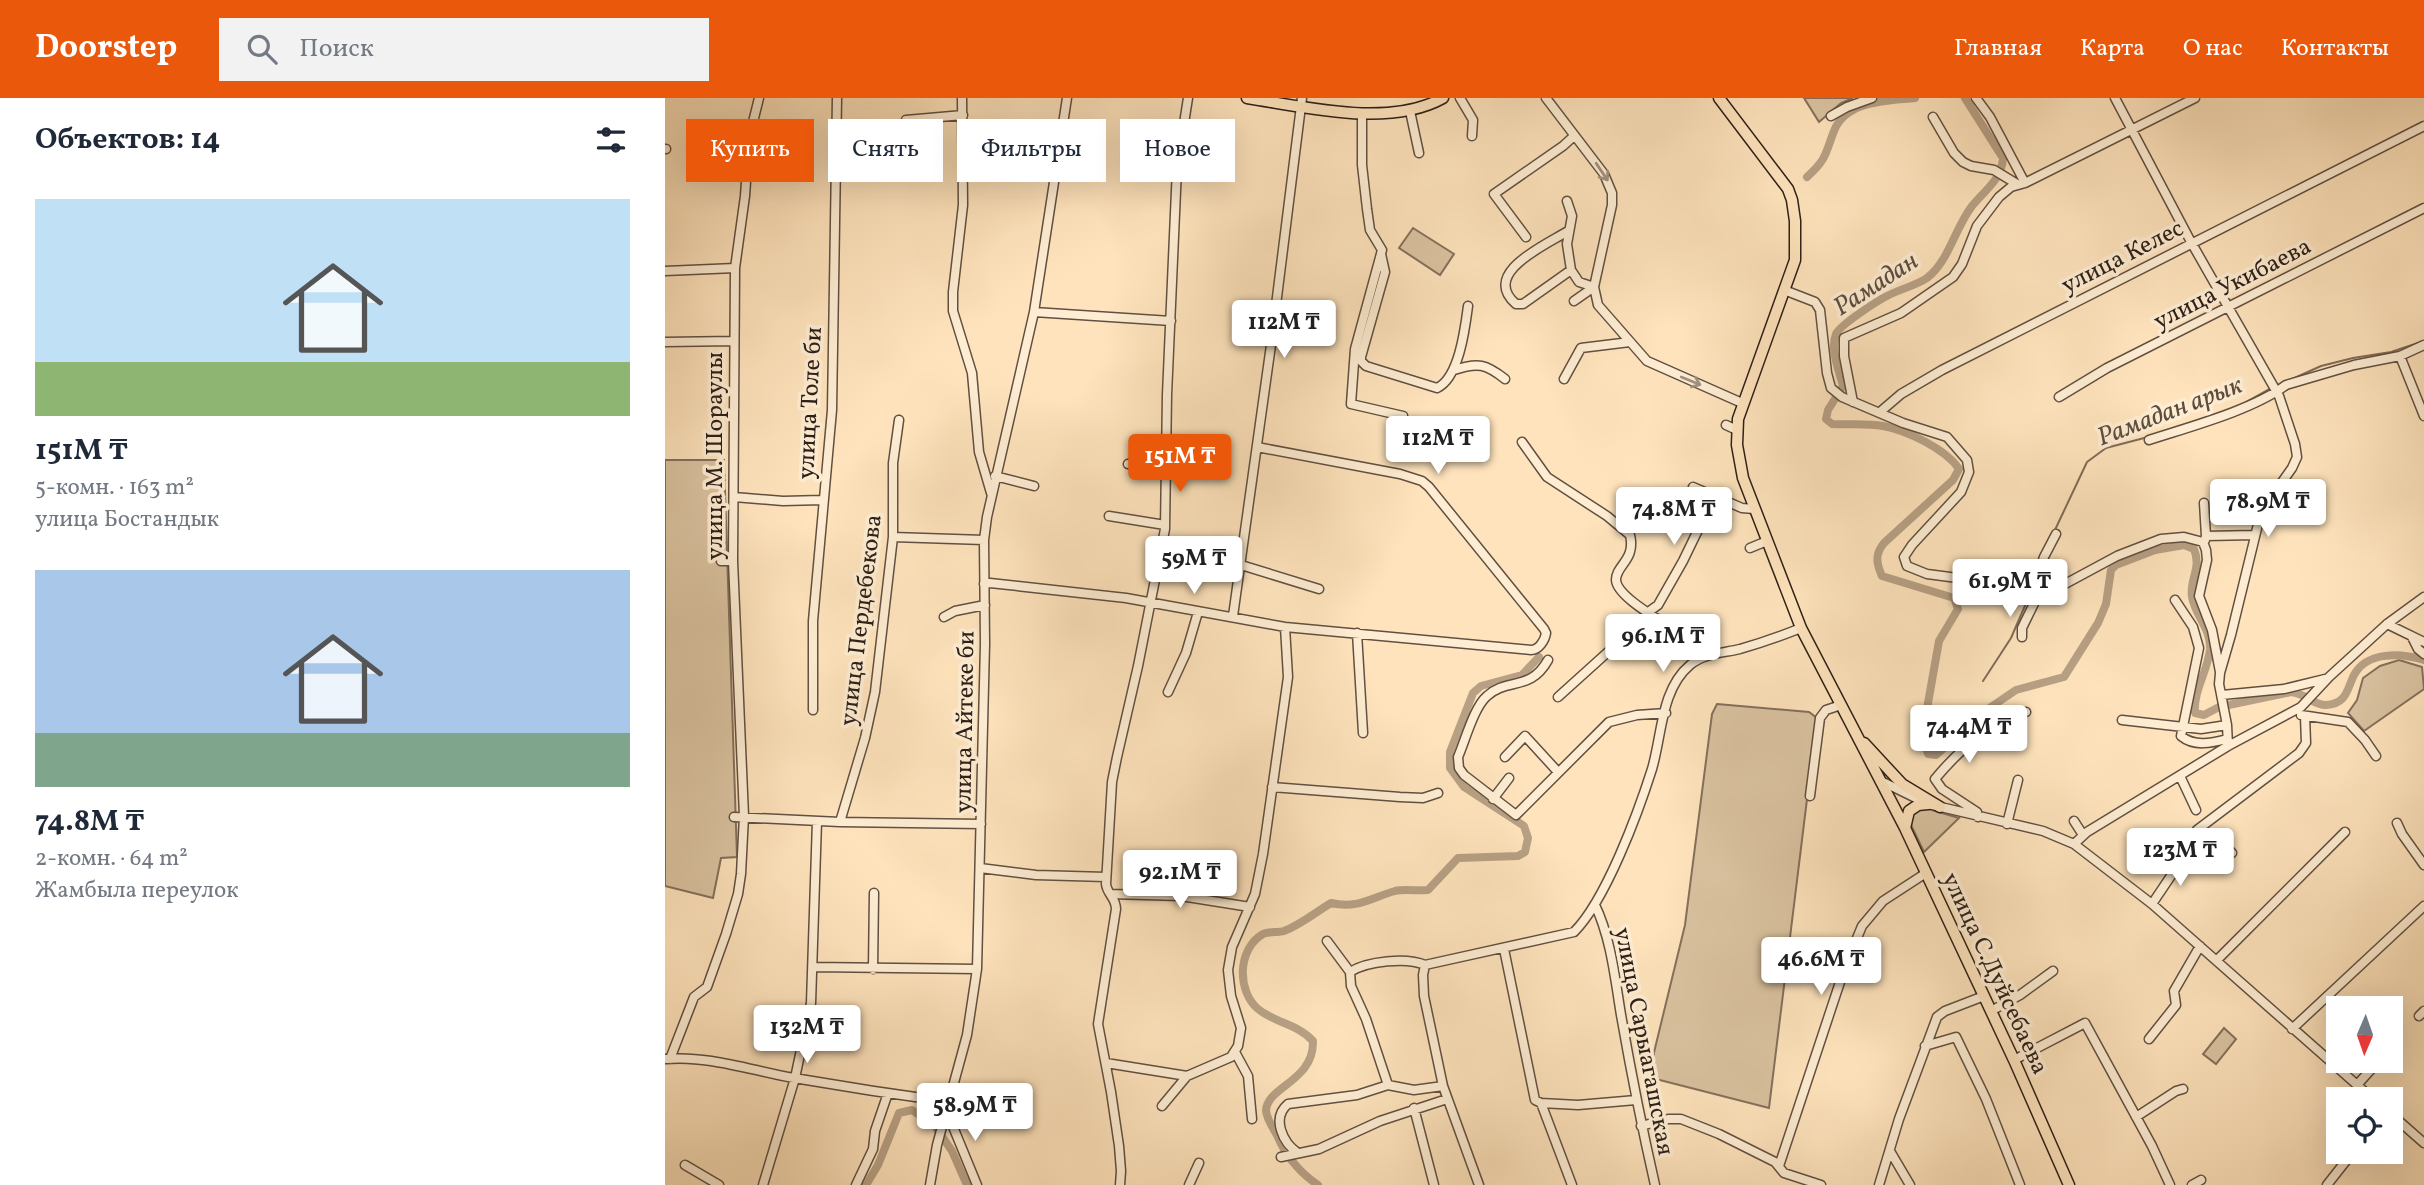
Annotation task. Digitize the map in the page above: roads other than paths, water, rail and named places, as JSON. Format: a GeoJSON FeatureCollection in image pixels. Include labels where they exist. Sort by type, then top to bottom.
{"type":"FeatureCollection","features":[{"type":"Feature","properties":{"kind":"main road"},"geometry":{"type":"LineString","coordinates":[[1247,98],[1301,102],[1362,113],[1390,114],[1410,111],[1436,100]]}},
{"type":"Feature","properties":{"kind":"main road","name":"улица С.Дуйсебаева"},"geometry":{"type":"LineString","coordinates":[[1719,98],[1788,189],[1796,222],[1795,260],[1742,403],[1737,444],[1743,478],[1801,628],[1905,828],[2014,1060],[2069,1185]]}},
{"type":"Feature","properties":{"kind":"main road"},"geometry":{"type":"LineString","coordinates":[[1860,740],[1902,784],[1940,807]]}},
{"type":"Feature","properties":{"kind":"main road"},"geometry":{"type":"LineString","coordinates":[[1905,828],[1909,811],[1918,805],[1928,804]]}},
{"type":"Feature","properties":{"kind":"street","name":"улица М. Шораулы"},"geometry":{"type":"LineString","coordinates":[[668,1059],[694,997],[707,987],[738,894],[744,816],[733,561],[735,268],[745,196],[749,138],[759,98]]}},
{"type":"Feature","properties":{"kind":"street","name":"улица Толе би"},"geometry":{"type":"LineString","coordinates":[[813,710],[813,621],[832,410],[837,98]]}},
{"type":"Feature","properties":{"kind":"street"},"geometry":{"type":"LineString","coordinates":[[962,98],[963,205],[953,311],[972,373],[979,452],[991,493]]}},
{"type":"Feature","properties":{"kind":"street","name":"улица Айтеке би"},"geometry":{"type":"LineString","coordinates":[[930,1185],[937,1145],[967,1035],[977,969],[984,540],[991,493],[1034,312],[1067,98]]}},
{"type":"Feature","properties":{"kind":"street"},"geometry":{"type":"LineString","coordinates":[[1119,1185],[1119,1146],[1098,1024],[1116,909],[1107,888],[1106,877],[1112,782],[1165,525],[1177,168],[1188,98]]}},
{"type":"Feature","properties":{"kind":"street"},"geometry":{"type":"LineString","coordinates":[[1460,98],[1473,120],[1472,136]]}},
{"type":"Feature","properties":{"kind":"street"},"geometry":{"type":"LineString","coordinates":[[1546,98],[1604,174],[1612,193],[1612,205],[1595,277],[1598,305],[1643,356],[1660,369],[1742,403]]}},
{"type":"Feature","properties":{"kind":"street"},"geometry":{"type":"LineString","coordinates":[[1831,117],[1847,107],[1872,98]]}},
{"type":"Feature","properties":{"kind":"street"},"geometry":{"type":"LineString","coordinates":[[1976,98],[1996,127],[2021,184]]}},
{"type":"Feature","properties":{"kind":"street"},"geometry":{"type":"LineString","coordinates":[[2115,98],[2191,242],[2278,394],[2295,444],[2297,457],[2292,468],[2261,512],[2220,673]]}},
{"type":"Feature","properties":{"kind":"street"},"geometry":{"type":"LineString","coordinates":[[1853,402],[1844,356],[1844,338],[1901,313],[1952,277],[1962,264],[1977,226],[2005,190],[2195,98]]}},
{"type":"Feature","properties":{"kind":"street"},"geometry":{"type":"LineString","coordinates":[[1233,616],[1301,102]]}},
{"type":"Feature","properties":{"kind":"street"},"geometry":{"type":"LineString","coordinates":[[1410,111],[1419,153]]}},
{"type":"Feature","properties":{"kind":"street"},"geometry":{"type":"LineString","coordinates":[[1362,113],[1362,165],[1370,230],[1381,244],[1385,272],[1361,361],[1366,366],[1437,388],[1445,384],[1454,370],[1468,306]]}},
{"type":"Feature","properties":{"kind":"street"},"geometry":{"type":"LineString","coordinates":[[917,119],[963,115]]}},
{"type":"Feature","properties":{"kind":"street"},"geometry":{"type":"LineString","coordinates":[[1933,117],[1954,153],[1963,162],[1994,170],[2021,184]]}},
{"type":"Feature","properties":{"kind":"street","name":"улица Келес"},"geometry":{"type":"LineString","coordinates":[[1880,412],[1913,386],[1942,370],[2424,126]]}},
{"type":"Feature","properties":{"kind":"street"},"geometry":{"type":"LineString","coordinates":[[1526,237],[1494,194],[1574,136]]}},
{"type":"Feature","properties":{"kind":"street"},"geometry":{"type":"LineString","coordinates":[[1567,201],[1572,216],[1567,244],[1571,271],[1579,282],[1594,287]]}},
{"type":"Feature","properties":{"kind":"street","name":"улица Укибаева"},"geometry":{"type":"LineString","coordinates":[[2059,397],[2107,368],[2424,208]]}},
{"type":"Feature","properties":{"kind":"street"},"geometry":{"type":"LineString","coordinates":[[1568,231],[1514,266],[1505,281],[1507,295],[1516,304],[1523,304],[1571,271]]}},
{"type":"Feature","properties":{"kind":"street"},"geometry":{"type":"LineString","coordinates":[[1381,254],[1355,349],[1351,404],[1403,416]]}},
{"type":"Feature","properties":{"kind":"street"},"geometry":{"type":"LineString","coordinates":[[665,271],[735,268]]}},
{"type":"Feature","properties":{"kind":"street"},"geometry":{"type":"LineString","coordinates":[[1595,277],[1605,278]]}},
{"type":"Feature","properties":{"kind":"street"},"geometry":{"type":"LineString","coordinates":[[1574,301],[1594,287]]}},
{"type":"Feature","properties":{"kind":"street"},"geometry":{"type":"LineString","coordinates":[[1784,290],[1801,292],[1821,310],[1828,381],[1839,395],[1903,423],[1947,437],[1963,453],[1970,466],[1961,492],[1907,552],[1906,565],[1927,574],[1973,580],[2036,597]]}},
{"type":"Feature","properties":{"kind":"street"},"geometry":{"type":"LineString","coordinates":[[1034,312],[1171,321]]}},
{"type":"Feature","properties":{"kind":"street"},"geometry":{"type":"LineString","coordinates":[[665,342],[734,341]]}},
{"type":"Feature","properties":{"kind":"street"},"geometry":{"type":"LineString","coordinates":[[1564,379],[1581,348],[1630,342]]}},
{"type":"Feature","properties":{"kind":"street"},"geometry":{"type":"LineString","coordinates":[[2149,440],[2216,419],[2278,394],[2285,385],[2317,374],[2400,356],[2424,345]]}},
{"type":"Feature","properties":{"kind":"street"},"geometry":{"type":"LineString","coordinates":[[2400,356],[2424,416]]}},
{"type":"Feature","properties":{"kind":"street"},"geometry":{"type":"LineString","coordinates":[[1454,370],[1480,365],[1491,368],[1505,379]]}},
{"type":"Feature","properties":{"kind":"street","name":"улица Пердебекова"},"geometry":{"type":"LineString","coordinates":[[840,822],[871,715],[893,537],[893,463],[899,420]]}},
{"type":"Feature","properties":{"kind":"street"},"geometry":{"type":"LineString","coordinates":[[1726,425],[1737,430]]}},
{"type":"Feature","properties":{"kind":"street"},"geometry":{"type":"LineString","coordinates":[[1522,442],[1547,477],[1607,516],[1630,535],[1632,551],[1616,580],[1621,590],[1676,631],[1698,653],[1698,659]]}},
{"type":"Feature","properties":{"kind":"street"},"geometry":{"type":"LineString","coordinates":[[984,584],[1048,588],[1151,601],[1285,627],[1533,650],[1544,641],[1544,629],[1456,518],[1422,481],[1400,474],[1257,447]]}},
{"type":"Feature","properties":{"kind":"street"},"geometry":{"type":"LineString","coordinates":[[1128,464],[1166,468]]}},
{"type":"Feature","properties":{"kind":"street"},"geometry":{"type":"LineString","coordinates":[[995,476],[1034,486]]}},
{"type":"Feature","properties":{"kind":"street"},"geometry":{"type":"LineString","coordinates":[[1693,487],[1742,508],[1755,509]]}},
{"type":"Feature","properties":{"kind":"street"},"geometry":{"type":"LineString","coordinates":[[734,497],[783,501],[822,500]]}},
{"type":"Feature","properties":{"kind":"street"},"geometry":{"type":"LineString","coordinates":[[1558,697],[1647,612],[1658,605],[1714,497]]}},
{"type":"Feature","properties":{"kind":"street"},"geometry":{"type":"LineString","coordinates":[[2204,503],[2207,560],[2199,596],[2212,630],[2228,726],[2228,742]]}},
{"type":"Feature","properties":{"kind":"street"},"geometry":{"type":"LineString","coordinates":[[1109,516],[1165,525]]}},
{"type":"Feature","properties":{"kind":"street"},"geometry":{"type":"LineString","coordinates":[[2056,534],[2041,566],[2041,577],[2045,581],[2065,584],[2117,556],[2161,540],[2254,535]]}},
{"type":"Feature","properties":{"kind":"street"},"geometry":{"type":"LineString","coordinates":[[893,537],[984,540]]}},
{"type":"Feature","properties":{"kind":"street"},"geometry":{"type":"LineString","coordinates":[[1750,548],[1767,541]]}},
{"type":"Feature","properties":{"kind":"street"},"geometry":{"type":"LineString","coordinates":[[721,561],[733,561]]}},
{"type":"Feature","properties":{"kind":"street"},"geometry":{"type":"LineString","coordinates":[[1241,565],[1319,589]]}},
{"type":"Feature","properties":{"kind":"street"},"geometry":{"type":"LineString","coordinates":[[2022,637],[2022,628],[2045,581]]}},
{"type":"Feature","properties":{"kind":"street"},"geometry":{"type":"LineString","coordinates":[[2152,904],[2185,855],[2192,838],[2299,753],[2306,743],[2303,711],[2312,695],[2388,624],[2424,597]]}},
{"type":"Feature","properties":{"kind":"street"},"geometry":{"type":"LineString","coordinates":[[2175,600],[2193,627],[2199,648],[2181,736],[2190,742],[2228,742]]}},
{"type":"Feature","properties":{"kind":"street"},"geometry":{"type":"LineString","coordinates":[[944,617],[955,611],[985,606]]}},
{"type":"Feature","properties":{"kind":"street"},"geometry":{"type":"LineString","coordinates":[[1168,692],[1186,653],[1198,612]]}},
{"type":"Feature","properties":{"kind":"street"},"geometry":{"type":"LineString","coordinates":[[2388,624],[2424,642]]}},
{"type":"Feature","properties":{"kind":"street"},"geometry":{"type":"LineString","coordinates":[[1162,1106],[1187,1076],[1231,1056],[1242,1035],[1231,996],[1228,970],[1232,947],[1255,894],[1263,854],[1288,677],[1285,627]]}},
{"type":"Feature","properties":{"kind":"street"},"geometry":{"type":"LineString","coordinates":[[1350,972],[1358,967],[1410,960],[1425,965],[1574,932],[1595,905],[1641,799],[1674,683],[1688,666],[1698,659],[1779,637],[1801,628]]}},
{"type":"Feature","properties":{"kind":"street"},"geometry":{"type":"LineString","coordinates":[[1357,632],[1363,733]]}},
{"type":"Feature","properties":{"kind":"street"},"geometry":{"type":"LineString","coordinates":[[2412,637],[2424,654]]}},
{"type":"Feature","properties":{"kind":"street"},"geometry":{"type":"LineString","coordinates":[[1548,660],[1531,680],[1493,691],[1484,698],[1458,757],[1459,768],[1474,785],[1516,815],[1609,722],[1637,715],[1666,713]]}},
{"type":"Feature","properties":{"kind":"street"},"geometry":{"type":"LineString","coordinates":[[2222,698],[2284,689],[2328,678]]}},
{"type":"Feature","properties":{"kind":"street"},"geometry":{"type":"LineString","coordinates":[[1810,796],[1822,713],[1841,705]]}},
{"type":"Feature","properties":{"kind":"street"},"geometry":{"type":"LineString","coordinates":[[2074,844],[2083,835],[2180,776],[2228,742],[2290,713],[2303,711],[2348,722],[2355,726],[2376,756]]}},
{"type":"Feature","properties":{"kind":"street"},"geometry":{"type":"LineString","coordinates":[[1978,817],[1977,812],[1942,789],[1935,779],[1985,730],[2005,718],[2027,712]]}},
{"type":"Feature","properties":{"kind":"street"},"geometry":{"type":"LineString","coordinates":[[2122,720],[2201,729],[2228,726]]}},
{"type":"Feature","properties":{"kind":"street"},"geometry":{"type":"LineString","coordinates":[[1504,757],[1525,736],[1557,772]]}},
{"type":"Feature","properties":{"kind":"street"},"geometry":{"type":"LineString","coordinates":[[2180,776],[2196,810]]}},
{"type":"Feature","properties":{"kind":"street"},"geometry":{"type":"LineString","coordinates":[[1493,799],[1509,778]]}},
{"type":"Feature","properties":{"kind":"street"},"geometry":{"type":"LineString","coordinates":[[2007,824],[2018,780]]}},
{"type":"Feature","properties":{"kind":"street"},"geometry":{"type":"LineString","coordinates":[[1881,781],[1928,804],[2043,831],[2074,844],[2152,904],[2217,960],[2289,1030],[2326,1058]]}},
{"type":"Feature","properties":{"kind":"street"},"geometry":{"type":"LineString","coordinates":[[1272,787],[1400,797],[1423,797],[1438,793]]}},
{"type":"Feature","properties":{"kind":"street"},"geometry":{"type":"LineString","coordinates":[[734,817],[981,824]]}},
{"type":"Feature","properties":{"kind":"street"},"geometry":{"type":"LineString","coordinates":[[763,1185],[795,1078],[811,1003],[817,821]]}},
{"type":"Feature","properties":{"kind":"street"},"geometry":{"type":"LineString","coordinates":[[2074,821],[2083,835]]}},
{"type":"Feature","properties":{"kind":"street"},"geometry":{"type":"LineString","coordinates":[[2397,823],[2402,834],[2422,859]]}},
{"type":"Feature","properties":{"kind":"street"},"geometry":{"type":"LineString","coordinates":[[2205,825],[2210,836],[2220,840],[2232,853]]}},
{"type":"Feature","properties":{"kind":"street"},"geometry":{"type":"LineString","coordinates":[[2217,960],[2271,913],[2345,832]]}},
{"type":"Feature","properties":{"kind":"street"},"geometry":{"type":"LineString","coordinates":[[2185,855],[2210,836]]}},
{"type":"Feature","properties":{"kind":"street"},"geometry":{"type":"LineString","coordinates":[[980,868],[1037,875],[1106,877]]}},
{"type":"Feature","properties":{"kind":"street"},"geometry":{"type":"LineString","coordinates":[[1779,1166],[1862,926],[1883,901],[1926,873]]}},
{"type":"Feature","properties":{"kind":"street"},"geometry":{"type":"LineString","coordinates":[[873,969],[874,893]]}},
{"type":"Feature","properties":{"kind":"street"},"geometry":{"type":"LineString","coordinates":[[1111,894],[1181,896],[1250,907]]}},
{"type":"Feature","properties":{"kind":"street","name":"улица Сарыагашская"},"geometry":{"type":"LineString","coordinates":[[1595,905],[1601,915],[1610,955],[1641,1126],[1655,1185]]}},
{"type":"Feature","properties":{"kind":"street"},"geometry":{"type":"LineString","coordinates":[[2289,1030],[2344,975],[2424,906]]}},
{"type":"Feature","properties":{"kind":"street"},"geometry":{"type":"LineString","coordinates":[[1327,941],[1350,972],[1351,986],[1366,1019],[1388,1085]]}},
{"type":"Feature","properties":{"kind":"street"},"geometry":{"type":"LineString","coordinates":[[2149,1039],[2175,1008],[2174,990],[2200,946]]}},
{"type":"Feature","properties":{"kind":"street"},"geometry":{"type":"LineString","coordinates":[[1504,949],[1535,1100],[1541,1103],[1578,1105],[1636,1100]]}},
{"type":"Feature","properties":{"kind":"street"},"geometry":{"type":"LineString","coordinates":[[1425,965],[1424,996],[1443,1086],[1479,1185]]}},
{"type":"Feature","properties":{"kind":"street"},"geometry":{"type":"LineString","coordinates":[[813,967],[977,969]]}},
{"type":"Feature","properties":{"kind":"street"},"geometry":{"type":"LineString","coordinates":[[1991,1010],[2020,995],[2035,981],[2053,971]]}},
{"type":"Feature","properties":{"kind":"street"},"geometry":{"type":"LineString","coordinates":[[1879,1185],[1937,1017],[1945,1011],[1984,996]]}},
{"type":"Feature","properties":{"kind":"street"},"geometry":{"type":"LineString","coordinates":[[2014,1060],[2085,1023],[2170,1185]]}},
{"type":"Feature","properties":{"kind":"street"},"geometry":{"type":"LineString","coordinates":[[1925,1046],[1956,1037],[1986,1099],[2020,1185]]}},
{"type":"Feature","properties":{"kind":"street"},"geometry":{"type":"LineString","coordinates":[[1235,1052],[1248,1076],[1252,1119]]}},
{"type":"Feature","properties":{"kind":"street"},"geometry":{"type":"LineString","coordinates":[[668,1059],[727,1065],[950,1102]]}},
{"type":"Feature","properties":{"kind":"street"},"geometry":{"type":"LineString","coordinates":[[1106,1063],[1187,1076]]}},
{"type":"Feature","properties":{"kind":"street"},"geometry":{"type":"LineString","coordinates":[[2344,1073],[2360,1087]]}},
{"type":"Feature","properties":{"kind":"street"},"geometry":{"type":"LineString","coordinates":[[2357,1084],[2367,1073]]}},
{"type":"Feature","properties":{"kind":"street"},"geometry":{"type":"LineString","coordinates":[[1295,1154],[1280,1125],[1282,1109],[1288,1104],[1357,1095],[1388,1085],[1414,1090],[1443,1086]]}},
{"type":"Feature","properties":{"kind":"street"},"geometry":{"type":"LineString","coordinates":[[2136,1117],[2183,1089]]}},
{"type":"Feature","properties":{"kind":"street"},"geometry":{"type":"LineString","coordinates":[[856,1185],[873,1149],[875,1132],[888,1093]]}},
{"type":"Feature","properties":{"kind":"street"},"geometry":{"type":"LineString","coordinates":[[1281,1157],[1319,1149],[1414,1108],[1447,1099]]}},
{"type":"Feature","properties":{"kind":"street"},"geometry":{"type":"LineString","coordinates":[[1541,1103],[1572,1185]]}},
{"type":"Feature","properties":{"kind":"street"},"geometry":{"type":"LineString","coordinates":[[1414,1108],[1434,1185]]}},
{"type":"Feature","properties":{"kind":"street"},"geometry":{"type":"LineString","coordinates":[[947,1112],[977,1185]]}},
{"type":"Feature","properties":{"kind":"street"},"geometry":{"type":"LineString","coordinates":[[1641,1126],[1668,1119],[1681,1119],[1719,1134],[1775,1162],[1784,1173],[1821,1185]]}},
{"type":"Feature","properties":{"kind":"street"},"geometry":{"type":"LineString","coordinates":[[2403,1125],[2424,1143]]}},
{"type":"Feature","properties":{"kind":"street"},"geometry":{"type":"LineString","coordinates":[[1890,1151],[1910,1185]]}},
{"type":"Feature","properties":{"kind":"street"},"geometry":{"type":"LineString","coordinates":[[1189,1185],[1199,1163]]}},
{"type":"Feature","properties":{"kind":"street"},"geometry":{"type":"LineString","coordinates":[[2327,1185],[2344,1164]]}},
{"type":"Feature","properties":{"kind":"street"},"geometry":{"type":"LineString","coordinates":[[685,1165],[719,1185]]}},
{"type":"Feature","properties":{"kind":"street"},"geometry":{"type":"LineString","coordinates":[[2192,1185],[2201,1180]]}},
{"type":"Feature","properties":{"kind":"waterway","name":"Рамадан"},"geometry":{"type":"LineString","coordinates":[[1807,177],[1822,161],[1834,131],[1848,113],[1869,104],[1915,98]]}},
{"type":"Feature","properties":{"kind":"waterway","name":"Рамадан"},"geometry":{"type":"LineString","coordinates":[[1965,98],[2003,158],[2000,172],[1966,215],[1935,271],[1922,281],[1875,303],[1851,319],[1836,334],[1835,353],[1843,386],[1828,410],[1826,419],[1832,424],[1877,425],[1903,432],[1945,454],[1959,469],[1953,480],[1884,543],[1877,559],[1882,576],[1954,598],[1958,609],[1939,641],[1923,740],[1928,754],[1936,755],[1985,711],[2016,690],[2064,677],[2098,623],[2106,604],[2111,570],[2116,565],[2155,550],[2184,545],[2194,549],[2196,556],[2192,597],[2208,635],[2210,649],[2196,697],[2195,713],[2204,715],[2219,707],[2291,692],[2321,705],[2333,704],[2342,699],[2354,675],[2367,662],[2395,655],[2424,660]]}},
{"type":"Feature","properties":{"kind":"waterway","name":"Рамадан арык"},"geometry":{"type":"LineString","coordinates":[[2290,380],[2321,366],[2391,352],[2424,341]]}},
{"type":"Feature","properties":{"kind":"waterway","name":"Рамадан арык"},"geometry":{"type":"LineString","coordinates":[[2239,406],[2271,388]]}},
{"type":"Feature","properties":{"kind":"waterway","name":"Рамадан арык"},"geometry":{"type":"LineString","coordinates":[[2054,532],[2087,462],[2106,448],[2148,437]]}},
{"type":"Feature","properties":{"kind":"waterway","name":"Рамадан арык"},"geometry":{"type":"LineString","coordinates":[[2032,584],[2037,569]]}},
{"type":"Feature","properties":{"kind":"waterway","name":"Рамадан арык"},"geometry":{"type":"LineString","coordinates":[[1983,681],[2011,638],[2026,598]]}},
{"type":"Feature","properties":{"kind":"waterway"},"geometry":{"type":"LineString","coordinates":[[1318,1185],[1289,1157],[1270,1123],[1266,1110],[1274,1095],[1306,1065],[1313,1041],[1300,1031],[1265,1014],[1251,1001],[1243,981],[1244,960],[1248,950],[1263,934],[1282,932],[1331,903],[1357,904],[1395,891],[1428,890],[1458,858],[1518,856],[1525,852],[1528,838],[1524,826],[1464,787],[1450,768],[1450,752],[1473,693],[1481,686],[1522,675],[1539,657]]}},
{"type":"Feature","properties":{"kind":"waterway"},"geometry":{"type":"LineString","coordinates":[[866,1185],[878,1165],[899,1113],[912,1110],[935,1126],[952,1151],[967,1185]]}}]}
